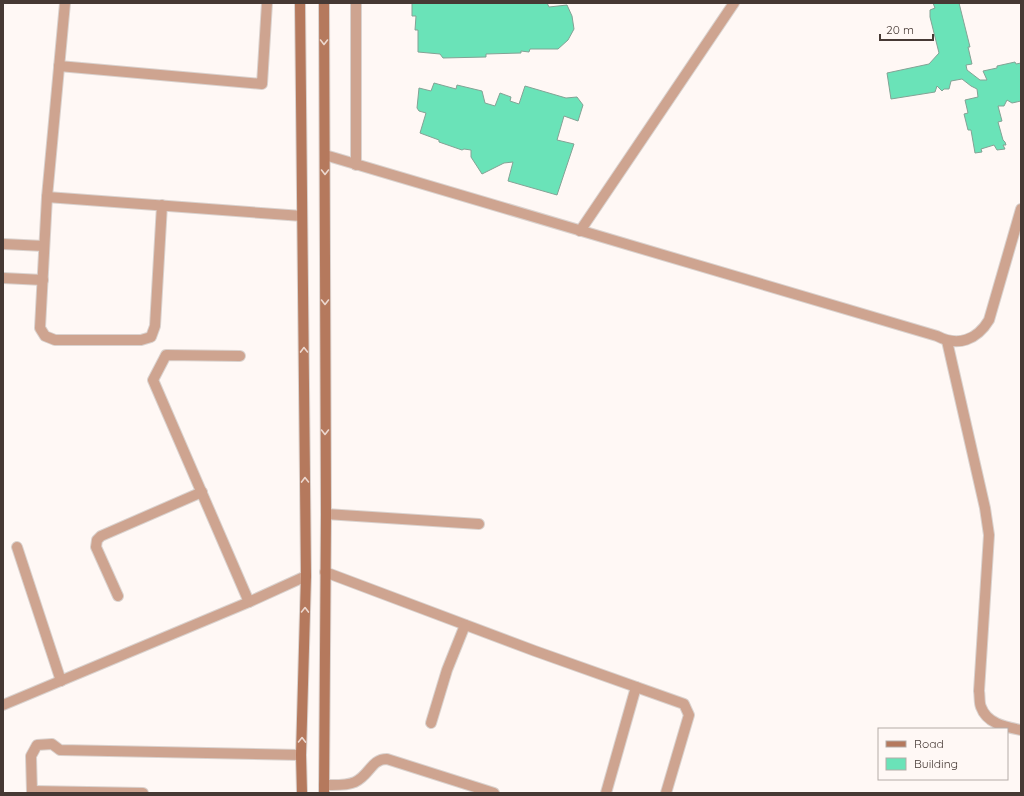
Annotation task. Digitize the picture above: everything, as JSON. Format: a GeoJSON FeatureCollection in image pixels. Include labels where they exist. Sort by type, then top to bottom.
{"type":"FeatureCollection","features":[{"type":"Feature","properties":{"kind":"main road"},"geometry":{"type":"LineString","coordinates":[[300,3],[306,576],[301,755],[302,793]]}},
{"type":"Feature","properties":{"kind":"main road"},"geometry":{"type":"LineString","coordinates":[[324,3],[326,514],[324,789]]}},
{"type":"Feature","properties":{"kind":"street"},"geometry":{"type":"LineString","coordinates":[[65,3],[47,197],[44,246],[40,328],[45,336],[55,340],[141,340],[151,337],[155,326],[162,205]]}},
{"type":"Feature","properties":{"kind":"street"},"geometry":{"type":"LineString","coordinates":[[59,66],[262,84],[267,3]]}},
{"type":"Feature","properties":{"kind":"street"},"geometry":{"type":"LineString","coordinates":[[356,3],[356,165]]}},
{"type":"Feature","properties":{"kind":"street"},"geometry":{"type":"LineString","coordinates":[[580,231],[734,3]]}},
{"type":"Feature","properties":{"kind":"street"},"geometry":{"type":"LineString","coordinates":[[325,156],[937,336],[947,341],[956,342],[973,337],[985,328],[989,320],[1021,209]]}},
{"type":"Feature","properties":{"kind":"street"},"geometry":{"type":"LineString","coordinates":[[47,197],[302,216]]}},
{"type":"Feature","properties":{"kind":"street"},"geometry":{"type":"LineString","coordinates":[[3,244],[44,246]]}},
{"type":"Feature","properties":{"kind":"street"},"geometry":{"type":"LineString","coordinates":[[3,278],[43,280]]}},
{"type":"Feature","properties":{"kind":"street"},"geometry":{"type":"LineString","coordinates":[[947,341],[985,508],[989,535],[979,691],[980,707],[992,721],[1000,725],[1021,730]]}},
{"type":"Feature","properties":{"kind":"street"},"geometry":{"type":"LineString","coordinates":[[240,356],[166,355],[152,380],[249,602]]}},
{"type":"Feature","properties":{"kind":"street"},"geometry":{"type":"LineString","coordinates":[[118,596],[96,547],[97,540],[101,536],[202,492]]}},
{"type":"Feature","properties":{"kind":"street"},"geometry":{"type":"LineString","coordinates":[[326,514],[478,524]]}},
{"type":"Feature","properties":{"kind":"street"},"geometry":{"type":"LineString","coordinates":[[16,547],[60,681]]}},
{"type":"Feature","properties":{"kind":"street"},"geometry":{"type":"LineString","coordinates":[[325,572],[465,625],[684,704],[688,715],[666,793]]}},
{"type":"Feature","properties":{"kind":"street"},"geometry":{"type":"LineString","coordinates":[[3,705],[249,602],[306,576]]}},
{"type":"Feature","properties":{"kind":"street"},"geometry":{"type":"LineString","coordinates":[[431,723],[448,670],[465,625]]}},
{"type":"Feature","properties":{"kind":"street"},"geometry":{"type":"LineString","coordinates":[[606,793],[636,687]]}},
{"type":"Feature","properties":{"kind":"street"},"geometry":{"type":"LineString","coordinates":[[143,793],[32,792],[31,756],[37,745],[52,744],[60,750],[301,755]]}},
{"type":"Feature","properties":{"kind":"street"},"geometry":{"type":"LineString","coordinates":[[324,789],[354,783],[362,778],[370,770],[374,763],[380,759],[387,759],[494,793]]}},
{"type":"Feature","properties":{"kind":"building"},"geometry":{"type":"Polygon","coordinates":[[[412,3],[547,3],[549,7],[567,5],[572,16],[574,29],[568,40],[558,49],[530,49],[529,52],[521,51],[521,53],[486,54],[486,57],[443,58],[440,54],[418,52],[418,30],[415,30],[416,16],[412,16],[412,3]]]}},
{"type":"Feature","properties":{"kind":"building"},"geometry":{"type":"Polygon","coordinates":[[[933,3],[959,3],[970,47],[968,47],[972,64],[966,65],[967,70],[980,80],[987,80],[983,71],[1015,62],[1016,64],[1021,63],[1021,101],[1012,103],[1007,100],[1004,106],[998,106],[1002,121],[998,122],[1006,145],[1003,145],[1005,149],[997,150],[994,145],[981,149],[982,152],[975,153],[971,130],[968,130],[964,114],[968,113],[965,100],[978,97],[977,89],[962,79],[951,81],[949,89],[944,89],[942,91],[937,86],[935,92],[891,99],[887,73],[929,64],[939,53],[930,17],[930,10],[935,8],[933,3]]]}},
{"type":"Feature","properties":{"kind":"building"},"geometry":{"type":"Polygon","coordinates":[[[434,83],[456,89],[457,85],[482,91],[485,103],[495,106],[500,93],[511,97],[510,101],[519,104],[525,86],[566,98],[577,97],[583,105],[578,121],[564,116],[557,140],[574,144],[557,195],[508,181],[513,162],[504,163],[482,174],[471,157],[471,150],[462,150],[439,142],[439,140],[420,133],[426,113],[419,111],[417,108],[419,88],[431,91],[434,83]]]}}]}
